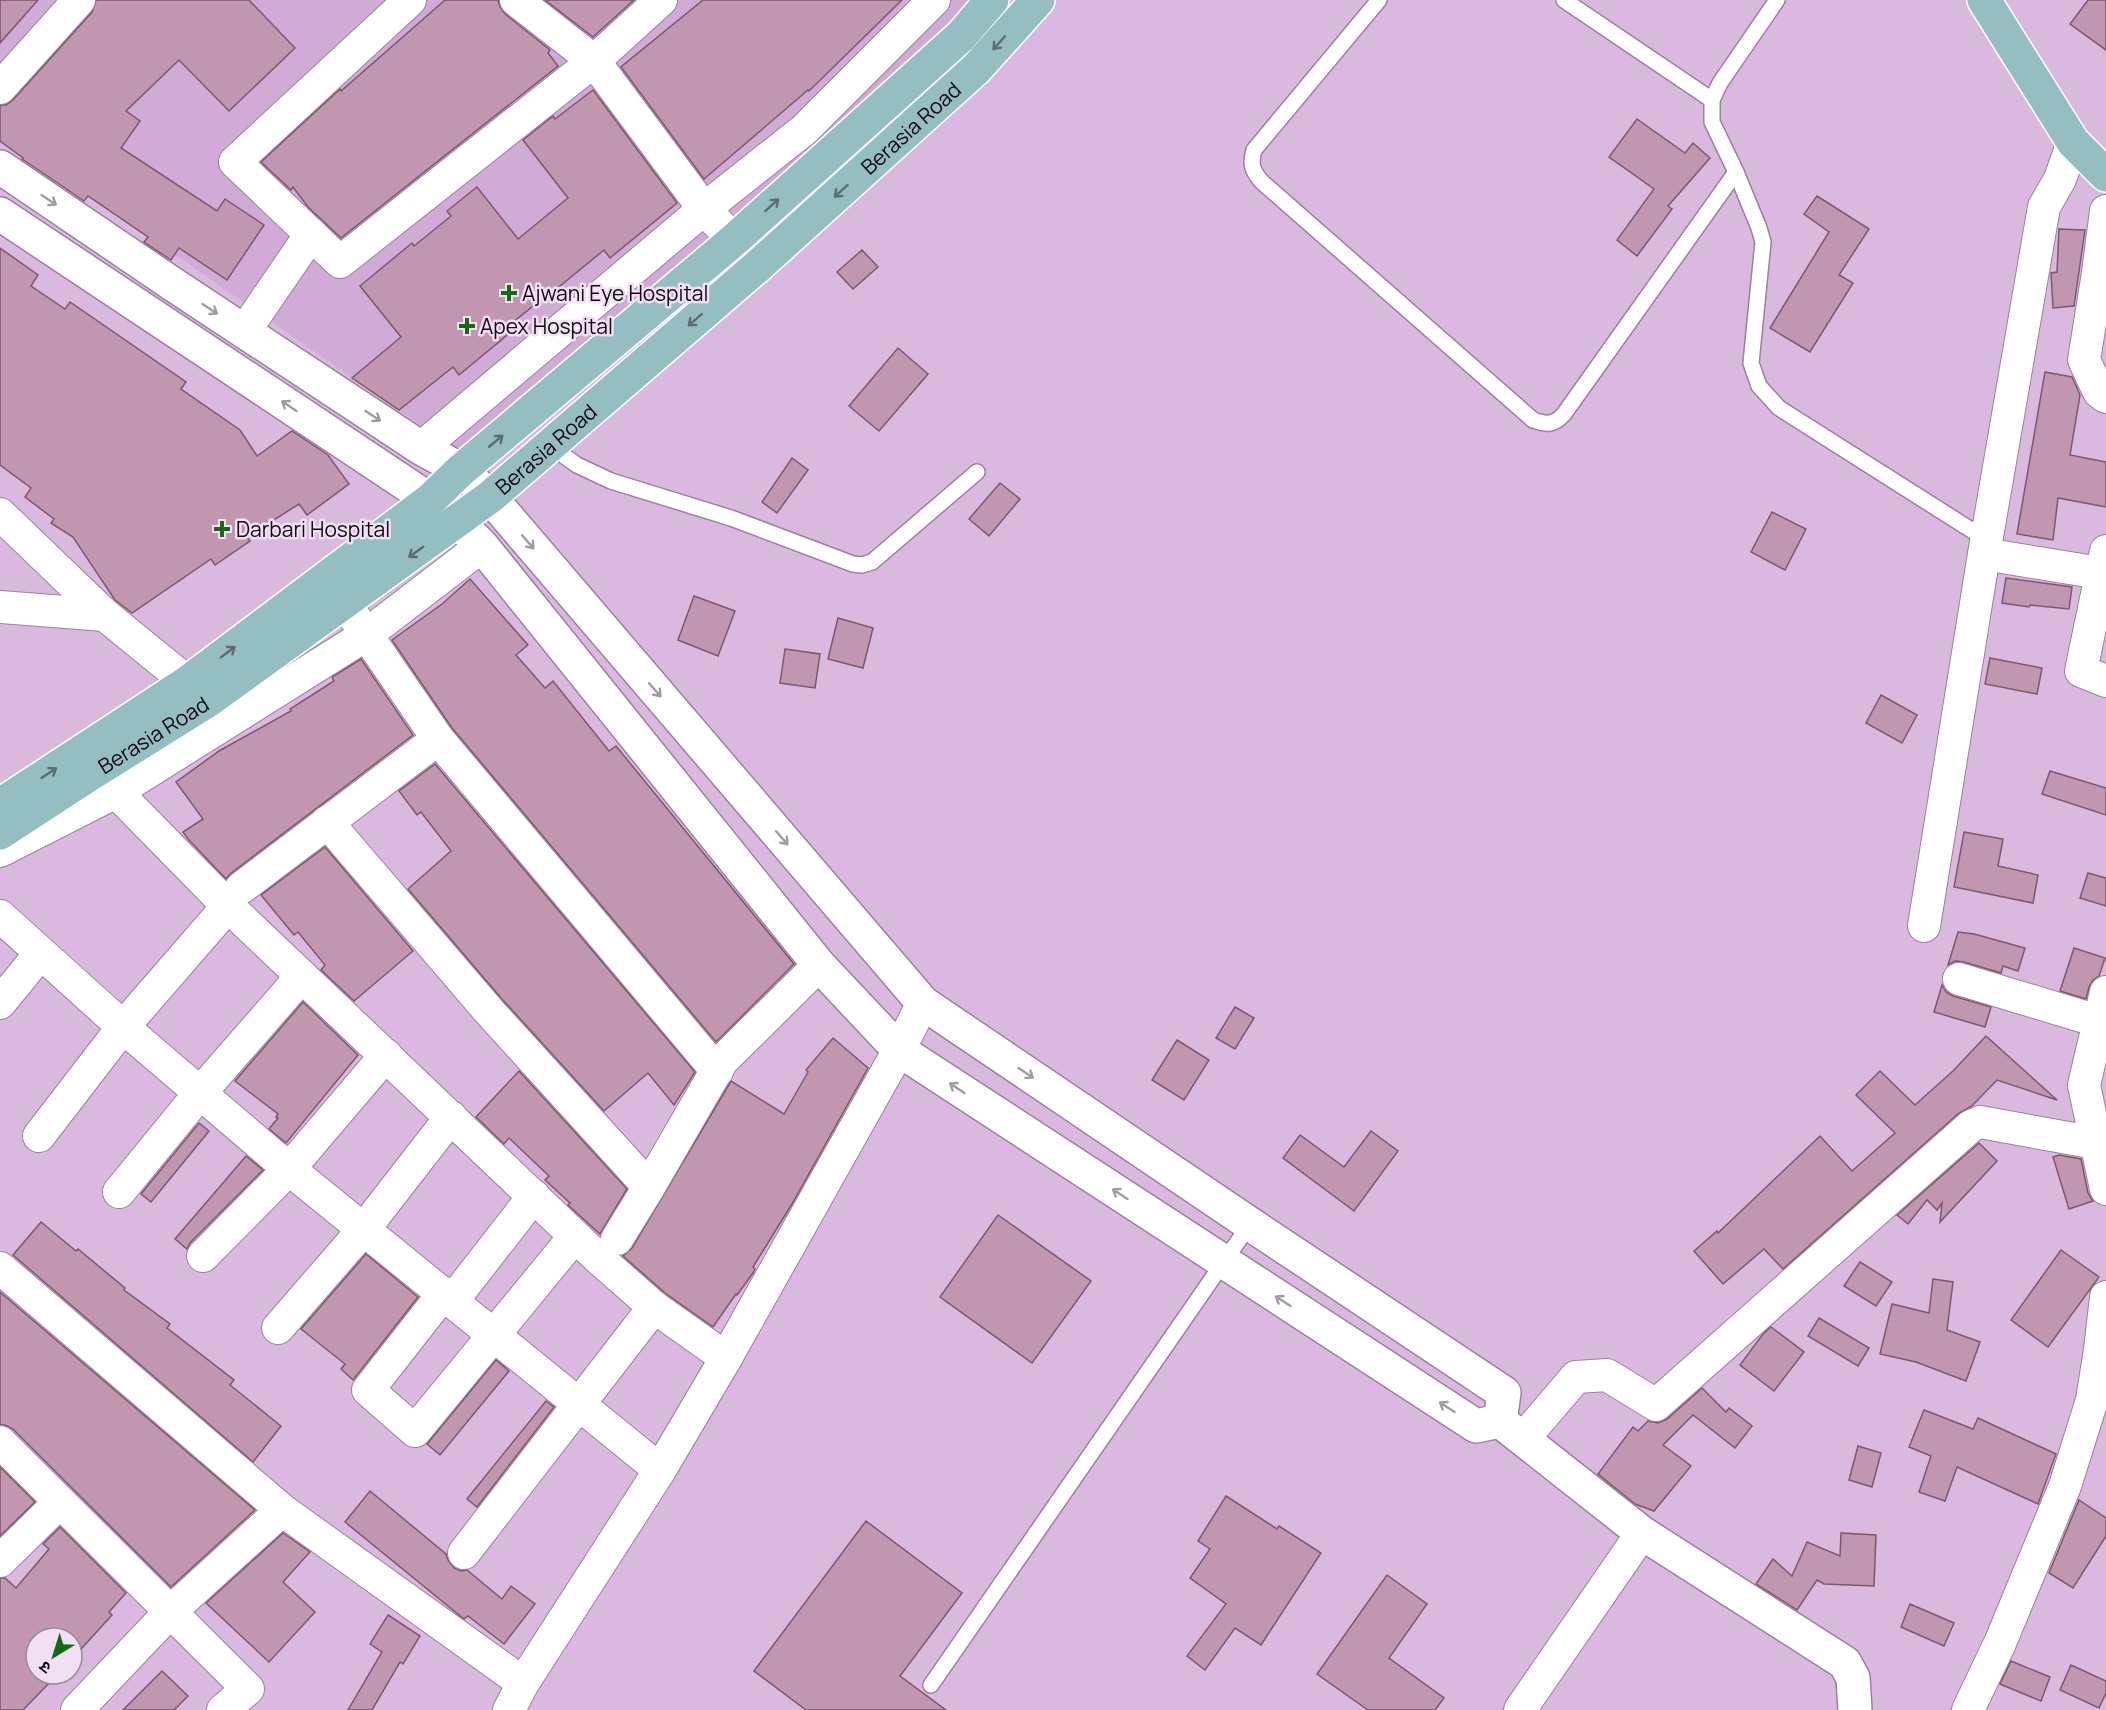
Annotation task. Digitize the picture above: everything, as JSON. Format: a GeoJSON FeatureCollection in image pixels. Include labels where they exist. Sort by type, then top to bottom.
{"type":"FeatureCollection","features":[{"type":"Feature","properties":{"kind":"main road","name":"Berasia Road"},"geometry":{"type":"LineString","coordinates":[[336,590],[461,470],[734,240],[961,36],[992,0]]}},
{"type":"Feature","properties":{"kind":"main road","name":"Berasia Road"},"geometry":{"type":"LineString","coordinates":[[0,833],[336,590],[458,522],[490,497],[758,266],[976,69],[1038,0]]}},
{"type":"Feature","properties":{"kind":"main road"},"geometry":{"type":"LineString","coordinates":[[1985,0],[2073,142],[2106,175]]}},
{"type":"Feature","properties":{"kind":"main road","name":"Berasia Road"},"geometry":{"type":"LineString","coordinates":[[0,805],[198,691]]}},
{"type":"Feature","properties":{"kind":"street"},"geometry":{"type":"LineString","coordinates":[[0,88],[79,0]]}},
{"type":"Feature","properties":{"kind":"street"},"geometry":{"type":"LineString","coordinates":[[410,0],[235,162],[340,262],[594,61],[661,0]]}},
{"type":"Feature","properties":{"kind":"street"},"geometry":{"type":"LineString","coordinates":[[516,0],[594,61],[704,209],[734,240]]}},
{"type":"Feature","properties":{"kind":"street"},"geometry":{"type":"LineString","coordinates":[[421,448],[704,209],[805,129],[934,0]]}},
{"type":"Feature","properties":{"kind":"street"},"geometry":{"type":"LineString","coordinates":[[1924,926],[1985,547],[2044,207],[2060,179],[2073,142]]}},
{"type":"Feature","properties":{"kind":"street"},"geometry":{"type":"LineString","coordinates":[[0,167],[244,332],[421,448],[461,470],[490,497],[923,1003],[1504,1393],[1511,1430]]}},
{"type":"Feature","properties":{"kind":"street"},"geometry":{"type":"LineString","coordinates":[[2106,211],[2102,275],[2084,360],[2099,392],[2106,397]]}},
{"type":"Feature","properties":{"kind":"street"},"geometry":{"type":"LineString","coordinates":[[0,214],[430,500],[458,522],[482,546],[819,965],[899,1050],[1476,1425],[1511,1430],[1642,1533],[1845,1663],[1853,1678],[1856,1710]]}},
{"type":"Feature","properties":{"kind":"street"},"geometry":{"type":"LineString","coordinates":[[244,332],[311,234]]}},
{"type":"Feature","properties":{"kind":"street"},"geometry":{"type":"LineString","coordinates":[[111,286],[132,257]]}},
{"type":"Feature","properties":{"kind":"street"},"geometry":{"type":"LineString","coordinates":[[0,514],[105,615],[198,691]]}},
{"type":"Feature","properties":{"kind":"street"},"geometry":{"type":"LineString","coordinates":[[0,851],[116,792],[366,635],[482,546]]}},
{"type":"Feature","properties":{"kind":"street"},"geometry":{"type":"LineString","coordinates":[[1985,547],[2103,562],[2081,671],[2106,681]]}},
{"type":"Feature","properties":{"kind":"street"},"geometry":{"type":"LineString","coordinates":[[336,590],[438,739],[717,1071]]}},
{"type":"Feature","properties":{"kind":"street"},"geometry":{"type":"LineString","coordinates":[[0,607],[105,615]]}},
{"type":"Feature","properties":{"kind":"street"},"geometry":{"type":"LineString","coordinates":[[39,1136],[123,1027],[235,897],[327,822],[438,739]]}},
{"type":"Feature","properties":{"kind":"street"},"geometry":{"type":"LineString","coordinates":[[116,792],[235,897],[302,976],[575,1236],[654,1307],[726,1358]]}},
{"type":"Feature","properties":{"kind":"street"},"geometry":{"type":"LineString","coordinates":[[327,822],[488,1010],[649,1187]]}},
{"type":"Feature","properties":{"kind":"street"},"geometry":{"type":"LineString","coordinates":[[0,916],[123,1027],[290,1169],[660,1470]]}},
{"type":"Feature","properties":{"kind":"street"},"geometry":{"type":"LineString","coordinates":[[0,1003],[40,954]]}},
{"type":"Feature","properties":{"kind":"street"},"geometry":{"type":"LineString","coordinates":[[617,1239],[722,1060],[819,965]]}},
{"type":"Feature","properties":{"kind":"street"},"geometry":{"type":"LineString","coordinates":[[118,1192],[302,976]]}},
{"type":"Feature","properties":{"kind":"street"},"geometry":{"type":"LineString","coordinates":[[1959,979],[2103,1004],[2084,1085],[2106,1190]]}},
{"type":"Feature","properties":{"kind":"street"},"geometry":{"type":"LineString","coordinates":[[0,1268],[282,1510],[516,1697],[660,1470],[726,1358],[899,1050],[923,1003]]}},
{"type":"Feature","properties":{"kind":"street"},"geometry":{"type":"LineString","coordinates":[[203,1256],[290,1169],[386,1055]]}},
{"type":"Feature","properties":{"kind":"street"},"geometry":{"type":"LineString","coordinates":[[279,1328],[364,1229],[451,1117]]}},
{"type":"Feature","properties":{"kind":"street"},"geometry":{"type":"LineString","coordinates":[[1511,1430],[1576,1377],[1607,1375],[1656,1405],[1971,1126],[1980,1122],[2096,1143]]}},
{"type":"Feature","properties":{"kind":"street"},"geometry":{"type":"LineString","coordinates":[[534,1196],[368,1390],[415,1431],[575,1236]]}},
{"type":"Feature","properties":{"kind":"street"},"geometry":{"type":"LineString","coordinates":[[1968,1710],[2000,1643],[2065,1486],[2092,1400],[2103,1351],[2106,1297]]}},
{"type":"Feature","properties":{"kind":"street"},"geometry":{"type":"LineString","coordinates":[[464,1553],[654,1307]]}},
{"type":"Feature","properties":{"kind":"street"},"geometry":{"type":"LineString","coordinates":[[0,1442],[248,1689],[223,1710]]}},
{"type":"Feature","properties":{"kind":"street"},"geometry":{"type":"LineString","coordinates":[[0,1560],[60,1502]]}},
{"type":"Feature","properties":{"kind":"street"},"geometry":{"type":"LineString","coordinates":[[77,1710],[170,1612],[282,1510]]}},
{"type":"Feature","properties":{"kind":"street"},"geometry":{"type":"LineString","coordinates":[[1520,1710],[1642,1533]]}},
{"type":"Feature","properties":{"kind":"lane"},"geometry":{"type":"LineString","coordinates":[[1379,0],[1254,150],[1251,163],[1254,172],[1261,181],[1533,420],[1546,424],[1556,423],[1564,414],[1736,172]]}},
{"type":"Feature","properties":{"kind":"lane"},"geometry":{"type":"LineString","coordinates":[[1564,0],[1712,100]]}},
{"type":"Feature","properties":{"kind":"lane"},"geometry":{"type":"LineString","coordinates":[[1777,0],[1720,83],[1712,100],[1712,122],[1736,172],[1759,228],[1762,242],[1750,363],[1758,386],[1779,408],[1985,547]]}},
{"type":"Feature","properties":{"kind":"lane"},"geometry":{"type":"LineString","coordinates":[[550,446],[577,465],[612,481],[731,518],[853,564],[862,565],[872,562],[977,472]]}},
{"type":"Feature","properties":{"kind":"lane"},"geometry":{"type":"LineString","coordinates":[[931,1685],[1250,1224]]}},
{"type":"Feature","properties":{"kind":"shaded area"},"geometry":{"type":"Polygon","coordinates":[[[0,0],[980,0],[445,504],[426,429],[0,133],[0,0]]]}},
{"type":"Feature","properties":{"kind":"building"},"geometry":{"type":"Polygon","coordinates":[[[0,0],[38,0],[0,43],[0,0]]]}},
{"type":"Feature","properties":{"kind":"building"},"geometry":{"type":"Polygon","coordinates":[[[96,0],[249,0],[295,48],[229,111],[179,60],[126,111],[140,121],[121,148],[217,211],[225,199],[264,225],[227,280],[179,248],[171,260],[144,242],[148,237],[88,196],[84,201],[22,159],[0,141],[0,105],[6,105],[13,100],[92,12],[96,0]]]}},
{"type":"Feature","properties":{"kind":"building"},"geometry":{"type":"Polygon","coordinates":[[[445,0],[498,0],[505,14],[550,50],[548,53],[558,66],[341,238],[308,207],[293,187],[291,190],[261,162],[340,89],[341,91],[445,0]]]}},
{"type":"Feature","properties":{"kind":"building"},"geometry":{"type":"Polygon","coordinates":[[[545,0],[634,0],[593,37],[545,0]]]}},
{"type":"Feature","properties":{"kind":"building"},"geometry":{"type":"Polygon","coordinates":[[[703,0],[902,0],[809,91],[704,179],[621,67],[703,0]]]}},
{"type":"Feature","properties":{"kind":"building"},"geometry":{"type":"Polygon","coordinates":[[[2088,0],[2106,0],[2106,50],[2070,24],[2088,0]]]}},
{"type":"Feature","properties":{"kind":"building"},"geometry":{"type":"Polygon","coordinates":[[[593,90],[677,203],[610,258],[604,250],[548,294],[507,327],[511,332],[459,375],[453,367],[399,410],[352,378],[401,337],[360,286],[412,243],[414,246],[451,216],[447,211],[477,187],[518,239],[568,198],[523,140],[553,116],[555,119],[593,90]]]}},
{"type":"Feature","properties":{"kind":"building"},"geometry":{"type":"Polygon","coordinates":[[[1637,119],[1685,153],[1693,143],[1710,158],[1668,206],[1672,209],[1637,256],[1617,240],[1654,189],[1609,157],[1637,119]]]}},
{"type":"Feature","properties":{"kind":"building"},"geometry":{"type":"Polygon","coordinates":[[[1817,196],[1869,229],[1839,275],[1853,283],[1810,352],[1770,328],[1829,232],[1804,214],[1817,196]]]}},
{"type":"Feature","properties":{"kind":"building"},"geometry":{"type":"Polygon","coordinates":[[[2059,229],[2085,230],[2074,306],[2053,308],[2051,273],[2057,272],[2059,229]]]}},
{"type":"Feature","properties":{"kind":"building"},"geometry":{"type":"Polygon","coordinates":[[[0,248],[38,275],[31,286],[65,309],[70,302],[186,382],[181,389],[240,430],[257,456],[292,431],[328,455],[349,484],[307,515],[299,504],[247,537],[250,541],[215,565],[211,559],[132,613],[115,600],[73,537],[51,523],[54,519],[25,497],[31,488],[0,465],[0,248]]]}},
{"type":"Feature","properties":{"kind":"building"},"geometry":{"type":"Polygon","coordinates":[[[862,250],[878,267],[853,289],[837,272],[862,250]]]}},
{"type":"Feature","properties":{"kind":"building"},"geometry":{"type":"Polygon","coordinates":[[[898,348],[928,374],[879,431],[849,406],[898,348]]]}},
{"type":"Feature","properties":{"kind":"building"},"geometry":{"type":"Polygon","coordinates":[[[2045,372],[2072,377],[2080,395],[2070,455],[2106,462],[2106,507],[2058,498],[2053,540],[2017,534],[2045,372]]]}},
{"type":"Feature","properties":{"kind":"building"},"geometry":{"type":"Polygon","coordinates":[[[792,458],[808,470],[777,513],[762,502],[792,458]]]}},
{"type":"Feature","properties":{"kind":"building"},"geometry":{"type":"Polygon","coordinates":[[[1000,483],[1020,499],[989,536],[969,519],[1000,483]]]}},
{"type":"Feature","properties":{"kind":"building"},"geometry":{"type":"Polygon","coordinates":[[[1772,512],[1806,529],[1785,570],[1751,552],[1772,512]]]}},
{"type":"Feature","properties":{"kind":"building"},"geometry":{"type":"Polygon","coordinates":[[[2006,578],[2072,587],[2069,609],[2002,603],[2006,578]]]}},
{"type":"Feature","properties":{"kind":"building"},"geometry":{"type":"Polygon","coordinates":[[[470,579],[528,645],[516,655],[545,688],[553,681],[609,751],[616,746],[794,964],[716,1042],[452,728],[392,640],[442,604],[470,579]]]}},
{"type":"Feature","properties":{"kind":"building"},"geometry":{"type":"Polygon","coordinates":[[[694,596],[735,611],[718,656],[678,640],[694,596]]]}},
{"type":"Feature","properties":{"kind":"building"},"geometry":{"type":"Polygon","coordinates":[[[838,618],[873,628],[863,668],[828,659],[838,618]]]}},
{"type":"Feature","properties":{"kind":"building"},"geometry":{"type":"Polygon","coordinates":[[[785,649],[820,654],[815,688],[780,683],[785,649]]]}},
{"type":"Feature","properties":{"kind":"building"},"geometry":{"type":"Polygon","coordinates":[[[1990,658],[2042,668],[2037,694],[1985,684],[1990,658]]]}},
{"type":"Feature","properties":{"kind":"building"},"geometry":{"type":"Polygon","coordinates":[[[361,659],[413,735],[226,879],[183,832],[203,819],[176,782],[219,751],[291,711],[290,709],[334,681],[332,677],[361,659]]]}},
{"type":"Feature","properties":{"kind":"building"},"geometry":{"type":"Polygon","coordinates":[[[1881,695],[1917,715],[1902,743],[1866,723],[1881,695]]]}},
{"type":"Feature","properties":{"kind":"building"},"geometry":{"type":"Polygon","coordinates":[[[435,764],[695,1072],[674,1105],[648,1073],[604,1111],[501,998],[408,889],[451,851],[421,812],[417,815],[399,791],[435,764]]]}},
{"type":"Feature","properties":{"kind":"building"},"geometry":{"type":"Polygon","coordinates":[[[2050,771],[2106,788],[2106,815],[2042,794],[2050,771]]]}},
{"type":"Feature","properties":{"kind":"building"},"geometry":{"type":"Polygon","coordinates":[[[1964,832],[2003,839],[1998,866],[2038,875],[2033,903],[1954,887],[1964,832]]]}},
{"type":"Feature","properties":{"kind":"building"},"geometry":{"type":"Polygon","coordinates":[[[325,847],[413,951],[354,1001],[321,970],[325,965],[298,932],[294,935],[261,895],[325,847]]]}},
{"type":"Feature","properties":{"kind":"building"},"geometry":{"type":"Polygon","coordinates":[[[2088,873],[2106,878],[2106,906],[2080,898],[2088,873]]]}},
{"type":"Feature","properties":{"kind":"building"},"geometry":{"type":"Polygon","coordinates":[[[1958,932],[2025,948],[2018,971],[2003,966],[2001,973],[1955,961],[1948,965],[1958,932]]]}},
{"type":"Feature","properties":{"kind":"building"},"geometry":{"type":"Polygon","coordinates":[[[2074,948],[2105,958],[2099,976],[2089,987],[2086,999],[2060,991],[2074,948]]]}},
{"type":"Feature","properties":{"kind":"building"},"geometry":{"type":"Polygon","coordinates":[[[1942,985],[1946,992],[1953,996],[1991,1007],[1985,1027],[1934,1012],[1942,985]]]}},
{"type":"Feature","properties":{"kind":"building"},"geometry":{"type":"Polygon","coordinates":[[[303,1002],[358,1055],[286,1143],[269,1129],[278,1118],[276,1117],[278,1114],[235,1081],[303,1002]]]}},
{"type":"Feature","properties":{"kind":"building"},"geometry":{"type":"Polygon","coordinates":[[[1235,1007],[1254,1018],[1235,1049],[1216,1038],[1235,1007]]]}},
{"type":"Feature","properties":{"kind":"building"},"geometry":{"type":"Polygon","coordinates":[[[1986,1036],[2057,1100],[1997,1080],[1972,1106],[1959,1113],[1783,1269],[1764,1249],[1723,1284],[1694,1251],[1717,1231],[1718,1233],[1820,1136],[1852,1171],[1895,1133],[1856,1095],[1880,1071],[1915,1105],[1953,1071],[1986,1036]]]}},
{"type":"Feature","properties":{"kind":"building"},"geometry":{"type":"Polygon","coordinates":[[[833,1038],[868,1068],[792,1204],[753,1267],[755,1269],[753,1273],[713,1327],[665,1293],[623,1256],[632,1248],[731,1081],[784,1114],[808,1072],[806,1070],[833,1038]]]}},
{"type":"Feature","properties":{"kind":"building"},"geometry":{"type":"Polygon","coordinates":[[[1177,1040],[1209,1060],[1184,1100],[1152,1080],[1177,1040]]]}},
{"type":"Feature","properties":{"kind":"building"},"geometry":{"type":"Polygon","coordinates":[[[519,1071],[627,1189],[600,1234],[568,1205],[570,1203],[545,1180],[549,1176],[509,1138],[504,1144],[476,1117],[519,1071]]]}},
{"type":"Feature","properties":{"kind":"building"},"geometry":{"type":"Polygon","coordinates":[[[199,1123],[209,1131],[151,1202],[141,1194],[199,1123]]]}},
{"type":"Feature","properties":{"kind":"building"},"geometry":{"type":"Polygon","coordinates":[[[1371,1131],[1398,1151],[1354,1211],[1283,1158],[1300,1135],[1344,1167],[1371,1131]]]}},
{"type":"Feature","properties":{"kind":"building"},"geometry":{"type":"Polygon","coordinates":[[[1979,1143],[1997,1161],[1940,1222],[1942,1203],[1937,1210],[1927,1200],[1908,1224],[1897,1215],[1979,1143]]]}},
{"type":"Feature","properties":{"kind":"building"},"geometry":{"type":"Polygon","coordinates":[[[2059,1155],[2081,1159],[2088,1193],[2093,1201],[2069,1209],[2053,1157],[2059,1155]]]}},
{"type":"Feature","properties":{"kind":"building"},"geometry":{"type":"Polygon","coordinates":[[[246,1156],[263,1170],[190,1243],[187,1249],[175,1239],[246,1156]]]}},
{"type":"Feature","properties":{"kind":"building"},"geometry":{"type":"Polygon","coordinates":[[[998,1215],[1091,1281],[1032,1363],[940,1297],[998,1215]]]}},
{"type":"Feature","properties":{"kind":"building"},"geometry":{"type":"Polygon","coordinates":[[[41,1222],[76,1251],[78,1249],[125,1288],[124,1290],[170,1324],[167,1328],[234,1380],[230,1385],[281,1426],[253,1462],[13,1255],[41,1222]]]}},
{"type":"Feature","properties":{"kind":"building"},"geometry":{"type":"Polygon","coordinates":[[[2061,1250],[2099,1277],[2048,1347],[2011,1320],[2061,1250]]]}},
{"type":"Feature","properties":{"kind":"building"},"geometry":{"type":"Polygon","coordinates":[[[366,1254],[418,1297],[353,1380],[341,1369],[345,1364],[301,1329],[366,1254]]]}},
{"type":"Feature","properties":{"kind":"building"},"geometry":{"type":"Polygon","coordinates":[[[1860,1262],[1892,1282],[1876,1306],[1844,1286],[1860,1262]]]}},
{"type":"Feature","properties":{"kind":"building"},"geometry":{"type":"Polygon","coordinates":[[[1933,1279],[1953,1282],[1947,1330],[1980,1342],[1966,1381],[1916,1362],[1880,1354],[1892,1304],[1929,1313],[1933,1279]]]}},
{"type":"Feature","properties":{"kind":"building"},"geometry":{"type":"Polygon","coordinates":[[[0,1292],[255,1510],[171,1587],[13,1429],[0,1425],[0,1292]]]}},
{"type":"Feature","properties":{"kind":"building"},"geometry":{"type":"Polygon","coordinates":[[[1819,1318],[1869,1348],[1858,1366],[1808,1336],[1819,1318]]]}},
{"type":"Feature","properties":{"kind":"building"},"geometry":{"type":"Polygon","coordinates":[[[1771,1327],[1804,1352],[1774,1391],[1740,1365],[1771,1327]]]}},
{"type":"Feature","properties":{"kind":"building"},"geometry":{"type":"Polygon","coordinates":[[[496,1360],[509,1371],[440,1455],[427,1444],[496,1360]]]}},
{"type":"Feature","properties":{"kind":"building"},"geometry":{"type":"Polygon","coordinates":[[[1702,1388],[1726,1412],[1729,1408],[1752,1426],[1735,1448],[1693,1415],[1663,1445],[1691,1466],[1654,1511],[1635,1504],[1598,1474],[1633,1427],[1638,1431],[1648,1421],[1658,1423],[1667,1419],[1702,1388]]]}},
{"type":"Feature","properties":{"kind":"building"},"geometry":{"type":"Polygon","coordinates":[[[546,1401],[554,1407],[477,1507],[467,1499],[546,1401]]]}},
{"type":"Feature","properties":{"kind":"building"},"geometry":{"type":"Polygon","coordinates":[[[1924,1410],[1973,1429],[1978,1418],[2056,1454],[2038,1504],[1957,1467],[1945,1501],[1919,1492],[1931,1456],[1909,1447],[1924,1410]]]}},
{"type":"Feature","properties":{"kind":"building"},"geometry":{"type":"Polygon","coordinates":[[[1858,1446],[1881,1453],[1872,1487],[1849,1480],[1858,1446]]]}},
{"type":"Feature","properties":{"kind":"building"},"geometry":{"type":"Polygon","coordinates":[[[0,1467],[35,1502],[0,1536],[0,1467]]]}},
{"type":"Feature","properties":{"kind":"building"},"geometry":{"type":"Polygon","coordinates":[[[370,1491],[446,1554],[454,1568],[461,1571],[467,1570],[502,1599],[511,1586],[535,1604],[504,1644],[468,1616],[464,1619],[345,1522],[370,1491]]]}},
{"type":"Feature","properties":{"kind":"building"},"geometry":{"type":"Polygon","coordinates":[[[1226,1496],[1277,1529],[1279,1526],[1321,1553],[1261,1645],[1235,1628],[1205,1670],[1187,1656],[1226,1604],[1190,1578],[1210,1549],[1198,1541],[1226,1496]]]}},
{"type":"Feature","properties":{"kind":"building"},"geometry":{"type":"Polygon","coordinates":[[[2079,1500],[2106,1518],[2106,1536],[2073,1588],[2049,1573],[2079,1500]]]}},
{"type":"Feature","properties":{"kind":"building"},"geometry":{"type":"Polygon","coordinates":[[[866,1521],[962,1593],[900,1676],[946,1710],[806,1710],[754,1671],[866,1521]]]}},
{"type":"Feature","properties":{"kind":"building"},"geometry":{"type":"Polygon","coordinates":[[[60,1527],[126,1593],[109,1612],[112,1615],[84,1646],[84,1626],[24,1626],[24,1686],[46,1686],[23,1710],[0,1710],[0,1578],[5,1578],[16,1588],[49,1549],[43,1544],[60,1527]]]}},
{"type":"Feature","properties":{"kind":"building"},"geometry":{"type":"Polygon","coordinates":[[[283,1533],[310,1552],[283,1582],[315,1612],[269,1662],[206,1603],[283,1533]]]}},
{"type":"Feature","properties":{"kind":"building"},"geometry":{"type":"Polygon","coordinates":[[[1841,1533],[1876,1535],[1874,1586],[1824,1584],[1817,1580],[1797,1610],[1756,1584],[1773,1559],[1792,1576],[1807,1542],[1840,1556],[1841,1533]]]}},
{"type":"Feature","properties":{"kind":"building"},"geometry":{"type":"Polygon","coordinates":[[[1387,1575],[1427,1604],[1389,1658],[1444,1698],[1435,1710],[1368,1710],[1317,1674],[1387,1575]]]}},
{"type":"Feature","properties":{"kind":"building"},"geometry":{"type":"Polygon","coordinates":[[[1910,1604],[1954,1623],[1944,1646],[1901,1627],[1910,1604]]]}},
{"type":"Feature","properties":{"kind":"building"},"geometry":{"type":"Polygon","coordinates":[[[388,1615],[420,1636],[403,1664],[400,1662],[372,1710],[348,1710],[382,1652],[370,1644],[388,1615]]]}},
{"type":"Feature","properties":{"kind":"building"},"geometry":{"type":"Polygon","coordinates":[[[2011,1661],[2050,1677],[2041,1701],[2000,1684],[2011,1661]]]}},
{"type":"Feature","properties":{"kind":"building"},"geometry":{"type":"Polygon","coordinates":[[[2071,1665],[2106,1681],[2106,1693],[2099,1708],[2060,1690],[2071,1665]]]}},
{"type":"Feature","properties":{"kind":"building"},"geometry":{"type":"Polygon","coordinates":[[[162,1671],[188,1696],[174,1710],[123,1710],[162,1671]]]}},
{"type":"Feature","properties":{"kind":"place","name":"Ajwani Eye Hospital"},"geometry":{"type":"Point","coordinates":[509,293]}},
{"type":"Feature","properties":{"kind":"place","name":"Apex Hospital"},"geometry":{"type":"Point","coordinates":[467,326]}},
{"type":"Feature","properties":{"kind":"place","name":"Darbari Hospital"},"geometry":{"type":"Point","coordinates":[222,529]}}]}
